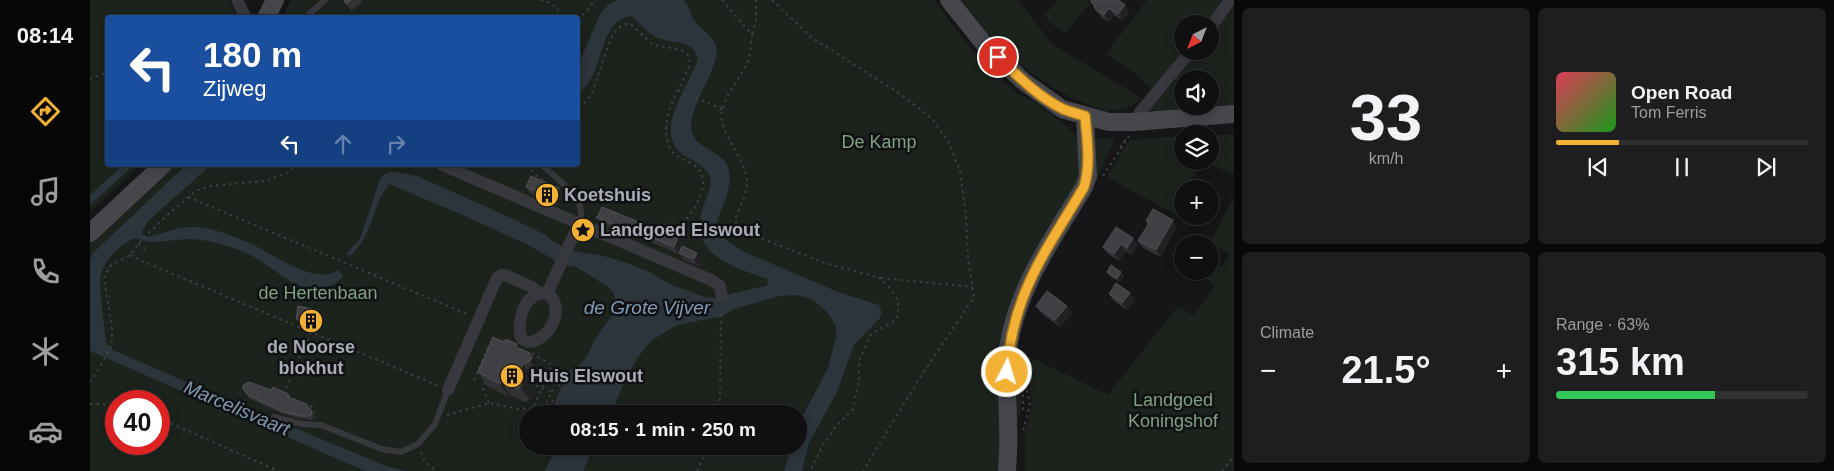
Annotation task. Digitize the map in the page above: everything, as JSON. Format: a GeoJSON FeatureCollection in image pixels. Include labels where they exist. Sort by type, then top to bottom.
{"type":"FeatureCollection","features":[{"type":"Feature","properties":{"kind":"street"},"geometry":{"type":"LineString","coordinates":[[237,0],[244,15]]}},
{"type":"Feature","properties":{"kind":"street"},"geometry":{"type":"LineString","coordinates":[[268,15],[275,0]]}},
{"type":"Feature","properties":{"kind":"street"},"geometry":{"type":"LineString","coordinates":[[949,0],[985,45],[1023,81],[1062,108],[1132,128],[1234,114]]}},
{"type":"Feature","properties":{"kind":"street"},"geometry":{"type":"LineString","coordinates":[[1219,15],[1230,0]]}},
{"type":"Feature","properties":{"kind":"street"},"geometry":{"type":"LineString","coordinates":[[1132,128],[1140,112],[1183,60]]}},
{"type":"Feature","properties":{"kind":"street"},"geometry":{"type":"LineString","coordinates":[[1007,471],[1007,372],[1008,349],[1013,326],[1024,292],[1038,262],[1086,182],[1088,160],[1085,116]]}},
{"type":"Feature","properties":{"kind":"street"},"geometry":{"type":"LineString","coordinates":[[90,233],[161,167]]}},
{"type":"Feature","properties":{"kind":"street"},"geometry":{"type":"LineString","coordinates":[[447,167],[717,283],[722,289],[722,297]]}},
{"type":"Feature","properties":{"kind":"street"},"geometry":{"type":"LineString","coordinates":[[543,294],[567,249],[584,226]]}},
{"type":"Feature","properties":{"kind":"street"},"geometry":{"type":"LineString","coordinates":[[448,390],[494,282],[500,275],[505,275],[553,298],[555,314],[552,325],[544,335],[534,342],[527,342],[518,329],[522,311],[535,295],[543,294]]}},
{"type":"Feature","properties":{"kind":"lane"},"geometry":{"type":"LineString","coordinates":[[308,15],[325,0]]}},
{"type":"Feature","properties":{"kind":"lane"},"geometry":{"type":"LineString","coordinates":[[544,167],[576,199],[581,210],[584,226]]}},
{"type":"Feature","properties":{"kind":"lane"},"geometry":{"type":"LineString","coordinates":[[274,417],[302,424],[321,426],[382,449],[401,452],[418,444],[435,424],[448,390]]}},
{"type":"Feature","properties":{"kind":"path"},"geometry":{"type":"LineString","coordinates":[[541,0],[551,3],[558,9],[557,15]]}},
{"type":"Feature","properties":{"kind":"path"},"geometry":{"type":"LineString","coordinates":[[580,18],[596,0]]}},
{"type":"Feature","properties":{"kind":"path"},"geometry":{"type":"LineString","coordinates":[[722,0],[752,35]]}},
{"type":"Feature","properties":{"kind":"path"},"geometry":{"type":"LineString","coordinates":[[756,0],[756,22],[749,57],[722,109],[722,123],[747,178],[747,185],[735,220],[737,224],[750,234],[825,263],[880,278],[973,287]]}},
{"type":"Feature","properties":{"kind":"path"},"geometry":{"type":"LineString","coordinates":[[772,0],[812,38],[896,91],[933,120],[948,141],[960,171],[966,214],[968,258],[974,297],[921,376],[863,471]]}},
{"type":"Feature","properties":{"kind":"path"},"geometry":{"type":"LineString","coordinates":[[580,105],[591,96],[610,40],[615,31],[626,24],[636,28],[651,43],[682,50],[688,56],[689,66],[672,102],[666,123],[667,140],[670,150],[676,157],[700,170],[704,178],[703,188],[697,203],[683,222],[676,228],[658,231]]}},
{"type":"Feature","properties":{"kind":"path"},"geometry":{"type":"LineString","coordinates":[[90,79],[105,73]]}},
{"type":"Feature","properties":{"kind":"path"},"geometry":{"type":"LineString","coordinates":[[678,90],[722,109]]}},
{"type":"Feature","properties":{"kind":"path"},"geometry":{"type":"LineString","coordinates":[[1101,180],[1132,128]]}},
{"type":"Feature","properties":{"kind":"path"},"geometry":{"type":"LineString","coordinates":[[90,382],[112,343],[112,327],[104,278],[110,266],[130,254],[146,235],[188,196],[196,191],[210,186],[265,182],[289,172],[295,167]]}},
{"type":"Feature","properties":{"kind":"path"},"geometry":{"type":"LineString","coordinates":[[529,167],[548,184]]}},
{"type":"Feature","properties":{"kind":"path"},"geometry":{"type":"LineString","coordinates":[[188,196],[478,319]]}},
{"type":"Feature","properties":{"kind":"path"},"geometry":{"type":"LineString","coordinates":[[584,226],[599,212],[606,209]]}},
{"type":"Feature","properties":{"kind":"path"},"geometry":{"type":"LineString","coordinates":[[138,244],[145,249]]}},
{"type":"Feature","properties":{"kind":"path"},"geometry":{"type":"LineString","coordinates":[[130,254],[142,262],[448,390]]}},
{"type":"Feature","properties":{"kind":"path"},"geometry":{"type":"LineString","coordinates":[[810,471],[831,433],[853,409],[859,380],[859,361],[871,334],[897,317],[899,306],[897,299],[880,278]]}},
{"type":"Feature","properties":{"kind":"path"},"geometry":{"type":"LineString","coordinates":[[718,405],[720,398],[719,317]]}},
{"type":"Feature","properties":{"kind":"path"},"geometry":{"type":"LineString","coordinates":[[310,332],[284,394],[312,408],[316,416],[314,425]]}},
{"type":"Feature","properties":{"kind":"path"},"geometry":{"type":"LineString","coordinates":[[437,418],[490,403],[518,409],[533,408],[552,365],[533,354],[534,342]]}},
{"type":"Feature","properties":{"kind":"path"},"geometry":{"type":"LineString","coordinates":[[474,380],[489,344]]}},
{"type":"Feature","properties":{"kind":"path"},"geometry":{"type":"LineString","coordinates":[[482,362],[487,364]]}},
{"type":"Feature","properties":{"kind":"path"},"geometry":{"type":"LineString","coordinates":[[1020,368],[1030,403],[1023,433]]}},
{"type":"Feature","properties":{"kind":"path"},"geometry":{"type":"LineString","coordinates":[[545,405],[561,371],[564,373],[558,387]]}},
{"type":"Feature","properties":{"kind":"path"},"geometry":{"type":"LineString","coordinates":[[486,381],[483,388],[490,403]]}},
{"type":"Feature","properties":{"kind":"path"},"geometry":{"type":"LineString","coordinates":[[530,383],[551,392]]}},
{"type":"Feature","properties":{"kind":"path"},"geometry":{"type":"LineString","coordinates":[[1021,384],[1023,394],[1022,411]]}},
{"type":"Feature","properties":{"kind":"path"},"geometry":{"type":"LineString","coordinates":[[550,405],[552,400]]}},
{"type":"Feature","properties":{"kind":"path"},"geometry":{"type":"LineString","coordinates":[[90,404],[105,405]]}},
{"type":"Feature","properties":{"kind":"path"},"geometry":{"type":"LineString","coordinates":[[1021,437],[1022,419]]}},
{"type":"Feature","properties":{"kind":"path"},"geometry":{"type":"LineString","coordinates":[[170,423],[278,471]]}},
{"type":"Feature","properties":{"kind":"path"},"geometry":{"type":"LineString","coordinates":[[418,444],[425,462],[436,471]]}},
{"type":"Feature","properties":{"kind":"path"},"geometry":{"type":"LineString","coordinates":[[697,471],[704,455]]}},
{"type":"Feature","properties":{"kind":"path"},"geometry":{"type":"LineString","coordinates":[[1222,471],[1234,456]]}},
{"type":"Feature","properties":{"kind":"green space"},"geometry":{"type":"Polygon","coordinates":[[[90,0],[229,0],[236,15],[105,15],[105,167],[138,167],[90,212],[90,0]]]}},
{"type":"Feature","properties":{"kind":"green space","name":"Landgoed Elswout"},"geometry":{"type":"Polygon","coordinates":[[[292,0],[934,0],[968,46],[1008,86],[1017,94],[1033,101],[1065,125],[1076,135],[1081,144],[1081,182],[1022,287],[1003,471],[90,471],[90,241],[169,167],[580,167],[580,15],[283,15],[292,0]]]}},
{"type":"Feature","properties":{"kind":"green space"},"geometry":{"type":"Polygon","coordinates":[[[962,0],[1018,0],[1053,45],[1143,99],[1126,108],[1111,110],[1095,107],[1060,91],[1028,70],[999,45],[962,0]]]}},
{"type":"Feature","properties":{"kind":"green space"},"geometry":{"type":"Polygon","coordinates":[[[1058,0],[1093,0],[1065,33],[1049,22],[1045,15],[1058,0]]]}},
{"type":"Feature","properties":{"kind":"green space"},"geometry":{"type":"Polygon","coordinates":[[[1147,0],[1224,0],[1213,15],[1174,15],[1174,60],[1179,60],[1153,90],[1136,74],[1106,54],[1147,0]]]}},
{"type":"Feature","properties":{"kind":"green space"},"geometry":{"type":"Polygon","coordinates":[[[1234,0],[1234,110],[1219,111],[1219,70],[1183,70],[1192,60],[1219,60],[1219,22],[1234,0]]]}},
{"type":"Feature","properties":{"kind":"green space"},"geometry":{"type":"Polygon","coordinates":[[[1174,81],[1174,113],[1145,114],[1145,111],[1161,97],[1174,81]]]}},
{"type":"Feature","properties":{"kind":"green space"},"geometry":{"type":"Polygon","coordinates":[[[1219,135],[1234,135],[1234,174],[1219,169],[1219,135]]]}},
{"type":"Feature","properties":{"kind":"green space"},"geometry":{"type":"Polygon","coordinates":[[[1174,137],[1174,170],[1197,170],[1192,180],[1174,180],[1174,214],[1107,177],[1129,140],[1174,137]]]}},
{"type":"Feature","properties":{"kind":"green space"},"geometry":{"type":"Polygon","coordinates":[[[1094,138],[1115,139],[1098,177],[1094,175],[1094,138]]]}},
{"type":"Feature","properties":{"kind":"green space","name":"Landgoed Koningshof"},"geometry":{"type":"Polygon","coordinates":[[[1234,197],[1234,471],[1025,471],[1025,436],[1032,401],[1022,353],[1108,395],[1178,306],[1194,316],[1215,286],[1208,280],[1219,280],[1219,266],[1222,267],[1230,254],[1219,247],[1219,235],[1214,235],[1234,197]]]}},
{"type":"Feature","properties":{"kind":"green space"},"geometry":{"type":"Polygon","coordinates":[[[1015,373],[1022,399],[1017,425],[1015,373]]]}},
{"type":"Feature","properties":{"kind":"water","name":"de Grote Vijver"},"geometry":{"type":"Polygon","coordinates":[[[617,0],[684,0],[694,20],[715,43],[717,52],[715,63],[699,98],[691,122],[694,138],[723,159],[729,171],[729,186],[716,225],[717,230],[722,237],[742,251],[838,292],[879,305],[882,313],[880,318],[854,345],[836,394],[809,443],[807,451],[807,408],[828,368],[836,337],[836,326],[827,312],[812,299],[796,295],[780,296],[734,309],[722,316],[677,325],[651,341],[638,357],[614,405],[554,405],[568,371],[579,365],[586,358],[596,338],[613,313],[616,302],[613,292],[607,286],[576,267],[556,261],[528,245],[389,184],[383,193],[364,239],[350,256],[346,254],[360,239],[380,179],[385,174],[393,171],[417,176],[498,212],[544,234],[554,242],[572,251],[600,255],[627,263],[649,272],[672,285],[707,298],[719,298],[766,286],[768,283],[767,279],[727,263],[707,247],[702,237],[700,223],[703,207],[710,188],[710,177],[705,169],[681,153],[673,143],[672,119],[698,58],[695,51],[685,44],[654,36],[630,16],[619,20],[611,28],[593,75],[587,86],[580,91],[580,61],[600,14],[608,5],[617,0]]]}},
{"type":"Feature","properties":{"kind":"water"},"geometry":{"type":"Polygon","coordinates":[[[121,167],[132,167],[90,205],[90,195],[121,167]]]}},
{"type":"Feature","properties":{"kind":"water","name":"Marcelisvaart"},"geometry":{"type":"Polygon","coordinates":[[[184,167],[209,167],[149,220],[142,231],[143,235],[147,237],[185,227],[201,227],[247,242],[305,271],[328,274],[338,270],[343,276],[328,287],[314,290],[300,286],[248,254],[221,244],[191,239],[152,242],[133,239],[116,250],[105,264],[101,274],[101,297],[106,343],[113,350],[230,401],[386,466],[406,471],[365,471],[90,351],[90,260],[94,252],[184,167]]]}},
{"type":"Feature","properties":{"kind":"water"},"geometry":{"type":"Polygon","coordinates":[[[553,455],[590,455],[583,471],[545,471],[553,455]]]}},
{"type":"Feature","properties":{"kind":"water"},"geometry":{"type":"Polygon","coordinates":[[[788,455],[806,455],[802,471],[784,471],[788,455]]]}},
{"type":"Feature","properties":{"kind":"building"},"geometry":{"type":"Polygon","coordinates":[[[1092,0],[1119,0],[1125,5],[1118,14],[1109,8],[1104,15],[1097,11],[1094,7],[1095,5],[1091,2],[1092,0]]]}},
{"type":"Feature","properties":{"kind":"building"},"geometry":{"type":"Polygon","coordinates":[[[531,176],[559,188],[554,199],[526,187],[531,176]]]}},
{"type":"Feature","properties":{"kind":"building"},"geometry":{"type":"Polygon","coordinates":[[[602,207],[678,238],[674,247],[626,227],[625,229],[597,218],[602,207]]]}},
{"type":"Feature","properties":{"kind":"building"},"geometry":{"type":"Polygon","coordinates":[[[1153,209],[1173,220],[1156,250],[1138,241],[1149,223],[1146,221],[1153,209]]]}},
{"type":"Feature","properties":{"kind":"building"},"geometry":{"type":"Polygon","coordinates":[[[1116,227],[1133,238],[1127,248],[1121,244],[1114,254],[1103,247],[1116,227]]]}},
{"type":"Feature","properties":{"kind":"building"},"geometry":{"type":"Polygon","coordinates":[[[682,246],[697,253],[694,259],[679,253],[682,246]]]}},
{"type":"Feature","properties":{"kind":"building"},"geometry":{"type":"Polygon","coordinates":[[[1111,265],[1121,272],[1117,279],[1107,272],[1111,265]]]}},
{"type":"Feature","properties":{"kind":"building"},"geometry":{"type":"Polygon","coordinates":[[[1116,283],[1130,293],[1122,303],[1109,294],[1116,283]]]}},
{"type":"Feature","properties":{"kind":"building"},"geometry":{"type":"Polygon","coordinates":[[[1047,291],[1067,306],[1055,320],[1036,306],[1047,291]]]}},
{"type":"Feature","properties":{"kind":"building"},"geometry":{"type":"Polygon","coordinates":[[[298,306],[317,310],[314,322],[296,319],[298,306]]]}},
{"type":"Feature","properties":{"kind":"building"},"geometry":{"type":"Polygon","coordinates":[[[493,337],[504,342],[506,339],[517,344],[516,347],[530,353],[532,358],[523,364],[518,376],[522,383],[516,389],[501,382],[500,384],[478,372],[493,337]]]}},
{"type":"Feature","properties":{"kind":"building"},"geometry":{"type":"Polygon","coordinates":[[[249,382],[271,390],[273,387],[288,394],[288,397],[306,404],[312,414],[300,416],[281,411],[248,395],[243,389],[243,385],[249,382]]]}},
{"type":"Feature","properties":{"kind":"place","name":"Koetshuis"},"geometry":{"type":"Point","coordinates":[547,195]}},
{"type":"Feature","properties":{"kind":"place","name":"Landgoed Elswout"},"geometry":{"type":"Point","coordinates":[583,230]}},
{"type":"Feature","properties":{"kind":"place","name":"de Noorse blokhut"},"geometry":{"type":"Point","coordinates":[311,321]}},
{"type":"Feature","properties":{"kind":"place","name":"Huis Elswout"},"geometry":{"type":"Point","coordinates":[512,376]}},
{"type":"Feature","properties":{"kind":"route"},"geometry":{"type":"LineString","coordinates":[[998,57],[1040,94],[1062,108],[1085,116],[1088,160],[1088,176],[1084,187],[1038,262],[1024,292],[1008,349],[1007,372]]}},
{"type":"Feature","properties":{"kind":"park label","name":"De Kamp"},"geometry":{"type":"Point","coordinates":[879,142]}},
{"type":"Feature","properties":{"kind":"park label","name":"de Hertenbaan"},"geometry":{"type":"Point","coordinates":[318,293]}}]}
